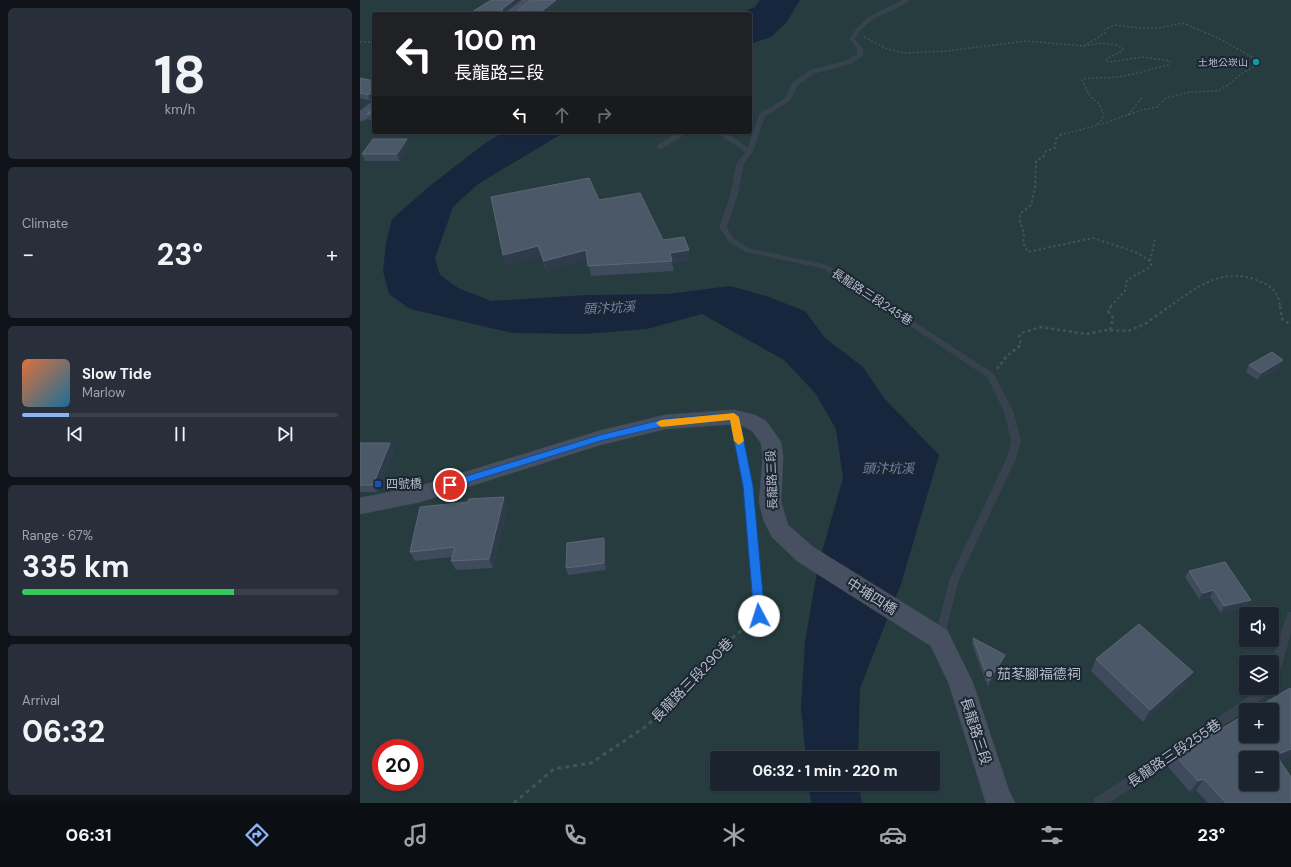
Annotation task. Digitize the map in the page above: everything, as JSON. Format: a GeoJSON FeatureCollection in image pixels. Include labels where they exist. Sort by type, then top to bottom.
{"type":"FeatureCollection","features":[{"type":"Feature","properties":{"kind":"main road"},"geometry":{"type":"LineString","coordinates":[[512,12],[529,0]]}},
{"type":"Feature","properties":{"kind":"main road"},"geometry":{"type":"LineString","coordinates":[[360,117],[372,108]]}},
{"type":"Feature","properties":{"kind":"main road","name":"長龍路三段"},"geometry":{"type":"LineString","coordinates":[[360,506],[420,494],[600,438],[657,424],[734,417],[748,420],[759,426],[771,442],[773,456],[770,502],[775,522],[785,536],[805,554]]}},
{"type":"Feature","properties":{"kind":"main road","name":"中埔四橋"},"geometry":{"type":"LineString","coordinates":[[805,554],[939,638]]}},
{"type":"Feature","properties":{"kind":"main road","name":"長龍路三段"},"geometry":{"type":"LineString","coordinates":[[939,638],[961,683],[998,799],[1001,803]]}},
{"type":"Feature","properties":{"kind":"lane"},"geometry":{"type":"LineString","coordinates":[[855,32],[869,17],[907,0]]}},
{"type":"Feature","properties":{"kind":"lane","name":"長龍路三段245巷"},"geometry":{"type":"LineString","coordinates":[[855,32],[852,39],[860,48],[860,55],[850,62],[812,72],[796,84],[787,100],[762,115],[748,152],[740,164],[734,195],[723,227],[731,240],[746,250],[826,267],[992,376]]}},
{"type":"Feature","properties":{"kind":"lane"},"geometry":{"type":"LineString","coordinates":[[660,147],[680,134]]}},
{"type":"Feature","properties":{"kind":"lane"},"geometry":{"type":"LineString","coordinates":[[724,134],[748,152]]}},
{"type":"Feature","properties":{"kind":"lane"},"geometry":{"type":"LineString","coordinates":[[939,638],[954,580],[1012,457],[1016,440],[1008,410],[992,376]]}},
{"type":"Feature","properties":{"kind":"lane"},"geometry":{"type":"LineString","coordinates":[[734,417],[748,486],[759,616]]}},
{"type":"Feature","properties":{"kind":"lane"},"geometry":{"type":"LineString","coordinates":[[1279,656],[1291,617]]}},
{"type":"Feature","properties":{"kind":"lane","name":"長龍路三段255巷"},"geometry":{"type":"LineString","coordinates":[[1099,803],[1242,708],[1259,695]]}},
{"type":"Feature","properties":{"kind":"path"},"geometry":{"type":"LineString","coordinates":[[1084,46],[1100,38],[1105,34],[1105,29],[1115,25],[1140,28],[1158,28],[1183,23],[1218,38],[1256,59],[1257,66],[1241,74],[1230,84],[1218,90],[1189,92],[1166,98],[1157,107],[1095,126],[1061,134],[1056,139],[1055,148],[1046,151],[1043,157],[1036,161],[1034,194],[1031,205],[1021,213],[1019,218],[1024,234],[1023,242],[1028,252],[1093,238],[1138,254],[1150,261]]}},
{"type":"Feature","properties":{"kind":"path"},"geometry":{"type":"LineString","coordinates":[[855,32],[887,49],[903,53],[946,51],[1026,41],[1084,46],[1101,43],[1121,47],[1123,49],[1122,52],[1110,56],[1105,60],[1109,62],[1143,57],[1170,61],[1168,65],[1146,69],[1121,78],[1086,78],[1082,80],[1090,96],[1098,103],[1104,114],[1101,121],[1095,126]]}},
{"type":"Feature","properties":{"kind":"path"},"geometry":{"type":"LineString","coordinates":[[360,42],[372,42]]}},
{"type":"Feature","properties":{"kind":"path"},"geometry":{"type":"LineString","coordinates":[[1127,116],[1142,97]]}},
{"type":"Feature","properties":{"kind":"path"},"geometry":{"type":"LineString","coordinates":[[1110,330],[1113,318],[1108,311],[1110,305],[1125,291],[1124,282],[1126,279],[1148,269],[1151,265],[1151,254],[1155,240]]}},
{"type":"Feature","properties":{"kind":"path"},"geometry":{"type":"LineString","coordinates":[[992,376],[1007,356],[1021,344],[1019,337],[1021,333],[1044,327],[1088,334],[1110,330],[1120,332],[1131,330],[1159,314],[1199,285],[1223,276],[1244,276],[1255,279],[1273,289],[1278,295],[1279,310],[1282,318],[1291,326]]}},
{"type":"Feature","properties":{"kind":"path","name":"長龍路三段290巷"},"geometry":{"type":"LineString","coordinates":[[514,803],[554,769],[591,763],[648,726],[675,694],[689,685],[722,646],[759,616]]}},
{"type":"Feature","properties":{"kind":"green space"},"geometry":{"type":"Polygon","coordinates":[[[360,0],[1291,0],[1291,803],[360,803],[360,0]]]}},
{"type":"Feature","properties":{"kind":"water"},"geometry":{"type":"Polygon","coordinates":[[[760,0],[800,0],[786,23],[771,37],[752,43],[752,12],[743,12],[755,7],[760,0]]]}},
{"type":"Feature","properties":{"kind":"water","name":"頭汴坑溪"},"geometry":{"type":"Polygon","coordinates":[[[501,134],[562,134],[478,184],[453,207],[435,258],[440,275],[458,288],[491,301],[586,295],[668,294],[730,286],[766,296],[805,311],[825,338],[863,367],[884,398],[939,455],[901,584],[860,688],[858,751],[805,751],[801,708],[805,642],[818,566],[843,478],[836,429],[816,394],[784,360],[702,314],[647,329],[584,334],[512,333],[410,309],[389,294],[383,271],[386,243],[392,219],[431,185],[484,144],[501,134]]]}},
{"type":"Feature","properties":{"kind":"water"},"geometry":{"type":"Polygon","coordinates":[[[810,791],[860,791],[862,803],[811,803],[810,791]]]}},
{"type":"Feature","properties":{"kind":"building"},"geometry":{"type":"Polygon","coordinates":[[[491,0],[514,0],[502,9],[502,12],[472,12],[491,0]]]}},
{"type":"Feature","properties":{"kind":"building"},"geometry":{"type":"Polygon","coordinates":[[[531,0],[556,0],[541,12],[516,12],[531,0]]]}},
{"type":"Feature","properties":{"kind":"building"},"geometry":{"type":"Polygon","coordinates":[[[360,78],[372,81],[372,92],[368,95],[360,93],[360,78]]]}},
{"type":"Feature","properties":{"kind":"building"},"geometry":{"type":"Polygon","coordinates":[[[372,109],[372,114],[367,114],[372,109]]]}},
{"type":"Feature","properties":{"kind":"building"},"geometry":{"type":"Polygon","coordinates":[[[373,139],[407,139],[397,154],[362,154],[373,139]]]}},
{"type":"Feature","properties":{"kind":"building"},"geometry":{"type":"Polygon","coordinates":[[[589,178],[599,200],[640,193],[663,240],[684,237],[689,250],[670,253],[672,261],[588,266],[586,250],[544,261],[538,246],[503,255],[491,197],[589,178]]]}},
{"type":"Feature","properties":{"kind":"building"},"geometry":{"type":"Polygon","coordinates":[[[1272,352],[1283,360],[1261,373],[1249,365],[1272,352]]]}},
{"type":"Feature","properties":{"kind":"building"},"geometry":{"type":"Polygon","coordinates":[[[360,443],[390,443],[373,485],[360,485],[360,443]]]}},
{"type":"Feature","properties":{"kind":"building"},"geometry":{"type":"Polygon","coordinates":[[[504,497],[489,559],[451,561],[455,547],[410,552],[420,507],[468,502],[469,499],[504,497]]]}},
{"type":"Feature","properties":{"kind":"building"},"geometry":{"type":"Polygon","coordinates":[[[604,538],[604,563],[566,568],[567,543],[604,538]]]}},
{"type":"Feature","properties":{"kind":"building"},"geometry":{"type":"Polygon","coordinates":[[[1225,562],[1251,600],[1224,606],[1214,590],[1203,593],[1189,571],[1225,562]]]}},
{"type":"Feature","properties":{"kind":"building"},"geometry":{"type":"Polygon","coordinates":[[[1139,624],[1193,672],[1150,710],[1096,659],[1139,624]]]}},
{"type":"Feature","properties":{"kind":"building","name":"茄苳腳福德祠"},"geometry":{"type":"Polygon","coordinates":[[[973,638],[1005,655],[989,681],[973,638]]]}},
{"type":"Feature","properties":{"kind":"building"},"geometry":{"type":"Polygon","coordinates":[[[1290,688],[1291,749],[1279,754],[1279,751],[1239,751],[1239,791],[1279,791],[1279,759],[1291,777],[1291,803],[1226,803],[1204,779],[1198,781],[1176,756],[1239,718],[1239,743],[1279,743],[1279,703],[1265,703],[1290,688]]]}},
{"type":"Feature","properties":{"kind":"slow traffic"},"geometry":{"type":"LineString","coordinates":[[661,423],[734,417],[739,441]]}},
{"type":"Feature","properties":{"kind":"place","name":"土地公崁山"},"geometry":{"type":"Point","coordinates":[1256,62]}},
{"type":"Feature","properties":{"kind":"place","name":"四號橋"},"geometry":{"type":"Point","coordinates":[378,484]}},
{"type":"Feature","properties":{"kind":"place","name":"茄苳腳福德祠"},"geometry":{"type":"Point","coordinates":[989,674]}},
{"type":"Feature","properties":{"kind":"route"},"geometry":{"type":"LineString","coordinates":[[450,485],[600,438],[664,422],[734,417],[748,486],[759,616]]}}]}
